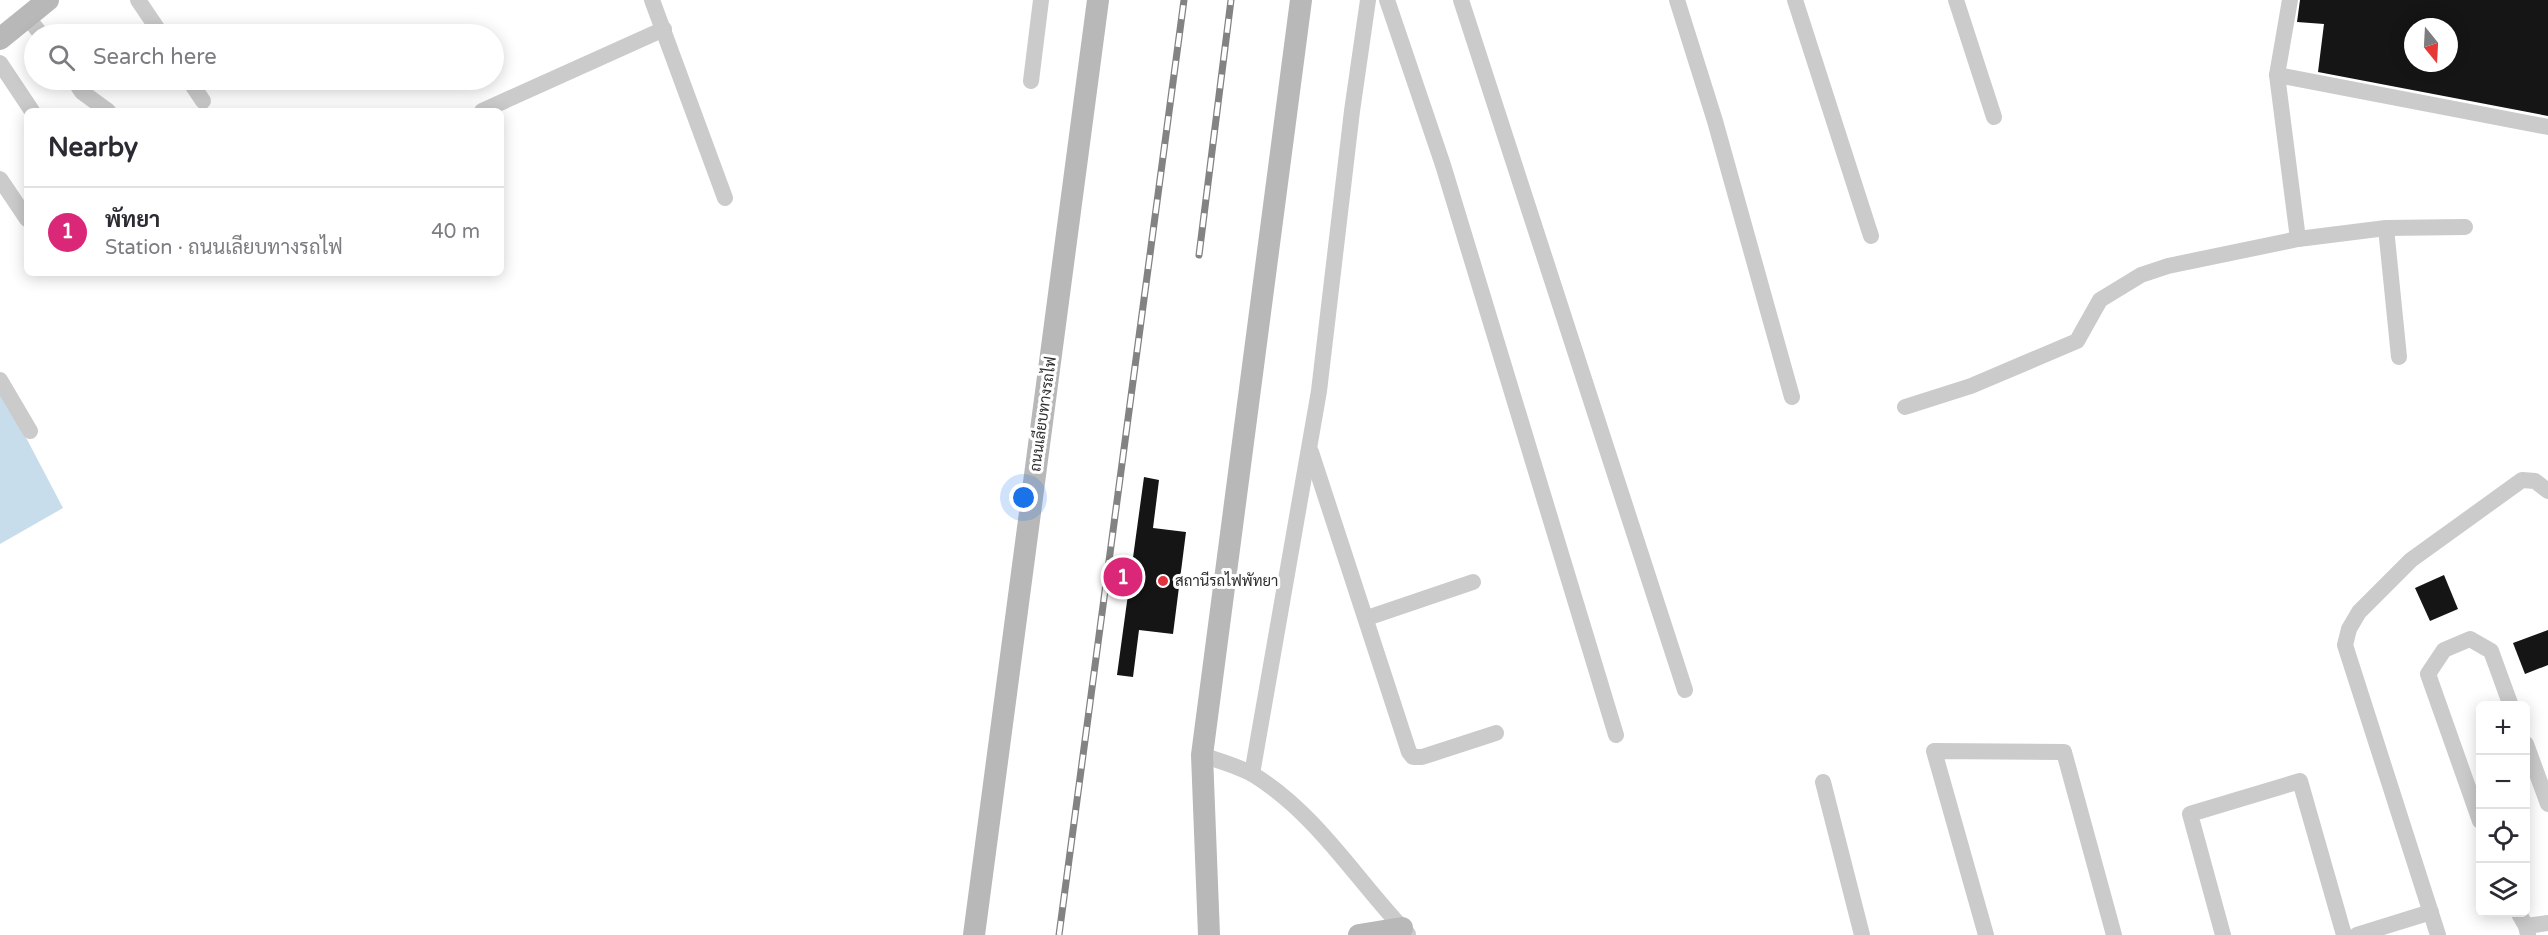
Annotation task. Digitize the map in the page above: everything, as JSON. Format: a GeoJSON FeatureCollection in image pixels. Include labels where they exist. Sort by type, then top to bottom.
{"type":"FeatureCollection","features":[{"type":"Feature","properties":{"kind":"street"},"geometry":{"type":"LineString","coordinates":[[35,24],[48,0]]}},
{"type":"Feature","properties":{"kind":"street"},"geometry":{"type":"LineString","coordinates":[[138,0],[154,24]]}},
{"type":"Feature","properties":{"kind":"street"},"geometry":{"type":"LineString","coordinates":[[652,0],[725,198]]}},
{"type":"Feature","properties":{"kind":"street"},"geometry":{"type":"LineString","coordinates":[[1031,81],[1041,0]]}},
{"type":"Feature","properties":{"kind":"street","name":"ถนนเลียบทางรถไฟ"},"geometry":{"type":"LineString","coordinates":[[974,935],[1098,0]]}},
{"type":"Feature","properties":{"kind":"street"},"geometry":{"type":"LineString","coordinates":[[1209,935],[1202,755],[1301,0]]}},
{"type":"Feature","properties":{"kind":"street"},"geometry":{"type":"LineString","coordinates":[[1252,774],[1319,392],[1368,0]]}},
{"type":"Feature","properties":{"kind":"street"},"geometry":{"type":"LineString","coordinates":[[1387,0],[1443,165],[1616,735]]}},
{"type":"Feature","properties":{"kind":"street"},"geometry":{"type":"LineString","coordinates":[[1461,0],[1685,690]]}},
{"type":"Feature","properties":{"kind":"street"},"geometry":{"type":"LineString","coordinates":[[1677,0],[1715,121],[1792,397]]}},
{"type":"Feature","properties":{"kind":"street"},"geometry":{"type":"LineString","coordinates":[[1795,0],[1871,236]]}},
{"type":"Feature","properties":{"kind":"street"},"geometry":{"type":"LineString","coordinates":[[1956,0],[1994,117]]}},
{"type":"Feature","properties":{"kind":"street"},"geometry":{"type":"LineString","coordinates":[[2290,0],[2277,75],[2298,239]]}},
{"type":"Feature","properties":{"kind":"street"},"geometry":{"type":"LineString","coordinates":[[489,108],[664,29]]}},
{"type":"Feature","properties":{"kind":"street"},"geometry":{"type":"LineString","coordinates":[[0,39],[24,30]]}},
{"type":"Feature","properties":{"kind":"street"},"geometry":{"type":"LineString","coordinates":[[0,63],[30,108]]}},
{"type":"Feature","properties":{"kind":"street"},"geometry":{"type":"LineString","coordinates":[[2277,75],[2548,127]]}},
{"type":"Feature","properties":{"kind":"street"},"geometry":{"type":"LineString","coordinates":[[81,90],[105,108]]}},
{"type":"Feature","properties":{"kind":"street"},"geometry":{"type":"LineString","coordinates":[[196,90],[203,101]]}},
{"type":"Feature","properties":{"kind":"street"},"geometry":{"type":"LineString","coordinates":[[0,179],[24,215]]}},
{"type":"Feature","properties":{"kind":"street"},"geometry":{"type":"LineString","coordinates":[[1905,407],[1971,386],[2077,341],[2100,300],[2141,275],[2168,266],[2298,239],[2386,228],[2465,227]]}},
{"type":"Feature","properties":{"kind":"street"},"geometry":{"type":"LineString","coordinates":[[2386,228],[2399,357]]}},
{"type":"Feature","properties":{"kind":"street"},"geometry":{"type":"LineString","coordinates":[[0,380],[30,430]]}},
{"type":"Feature","properties":{"kind":"street"},"geometry":{"type":"LineString","coordinates":[[1310,448],[1367,618],[1408,752],[1413,757],[1422,757],[1496,734]]}},
{"type":"Feature","properties":{"kind":"street"},"geometry":{"type":"LineString","coordinates":[[2438,935],[2346,645],[2349,629],[2359,612],[2411,560],[2522,480],[2535,481],[2548,491]]}},
{"type":"Feature","properties":{"kind":"street"},"geometry":{"type":"LineString","coordinates":[[1367,618],[1473,582]]}},
{"type":"Feature","properties":{"kind":"street"},"geometry":{"type":"LineString","coordinates":[[2477,809],[2428,674],[2444,650],[2470,639],[2491,651],[2510,701]]}},
{"type":"Feature","properties":{"kind":"street"},"geometry":{"type":"LineString","coordinates":[[1986,935],[1934,751],[2064,752],[2114,935]]}},
{"type":"Feature","properties":{"kind":"street"},"geometry":{"type":"LineString","coordinates":[[1202,755],[1252,774],[1282,795],[1320,829],[1406,931]]}},
{"type":"Feature","properties":{"kind":"street"},"geometry":{"type":"LineString","coordinates":[[2530,755],[2548,804]]}},
{"type":"Feature","properties":{"kind":"street"},"geometry":{"type":"LineString","coordinates":[[2223,935],[2190,814],[2300,781],[2344,935]]}},
{"type":"Feature","properties":{"kind":"street"},"geometry":{"type":"LineString","coordinates":[[1823,782],[1862,935]]}},
{"type":"Feature","properties":{"kind":"street"},"geometry":{"type":"LineString","coordinates":[[2357,935],[2431,912]]}},
{"type":"Feature","properties":{"kind":"street"},"geometry":{"type":"LineString","coordinates":[[2524,924],[2548,923]]}},
{"type":"Feature","properties":{"kind":"street"},"geometry":{"type":"LineString","coordinates":[[1359,935],[1406,931]]}},
{"type":"Feature","properties":{"kind":"water"},"geometry":{"type":"Polygon","coordinates":[[[0,388],[63,508],[0,544],[0,388]]]}},
{"type":"Feature","properties":{"kind":"building"},"geometry":{"type":"Polygon","coordinates":[[[2300,0],[2548,0],[2548,116],[2318,72],[2324,24],[2297,22],[2300,0]]]}},
{"type":"Feature","properties":{"kind":"building"},"geometry":{"type":"Polygon","coordinates":[[[1144,477],[1159,480],[1153,528],[1186,532],[1173,634],[1139,630],[1133,677],[1117,675],[1144,477]]]}},
{"type":"Feature","properties":{"kind":"building"},"geometry":{"type":"Polygon","coordinates":[[[2444,575],[2458,609],[2430,621],[2415,588],[2444,575]]]}},
{"type":"Feature","properties":{"kind":"building"},"geometry":{"type":"Polygon","coordinates":[[[2548,630],[2548,665],[2525,674],[2513,643],[2548,630]]]}},
{"type":"Feature","properties":{"kind":"railway"},"geometry":{"type":"LineString","coordinates":[[1059,935],[1184,0]]}},
{"type":"Feature","properties":{"kind":"railway"},"geometry":{"type":"LineString","coordinates":[[1199,255],[1231,0]]}},
{"type":"Feature","properties":{"kind":"place","name":"พัทยา"},"geometry":{"type":"Point","coordinates":[1123,577]}},
{"type":"Feature","properties":{"kind":"place","name":"สถานีรถไฟพัทยา"},"geometry":{"type":"Point","coordinates":[1163,581]}}]}
